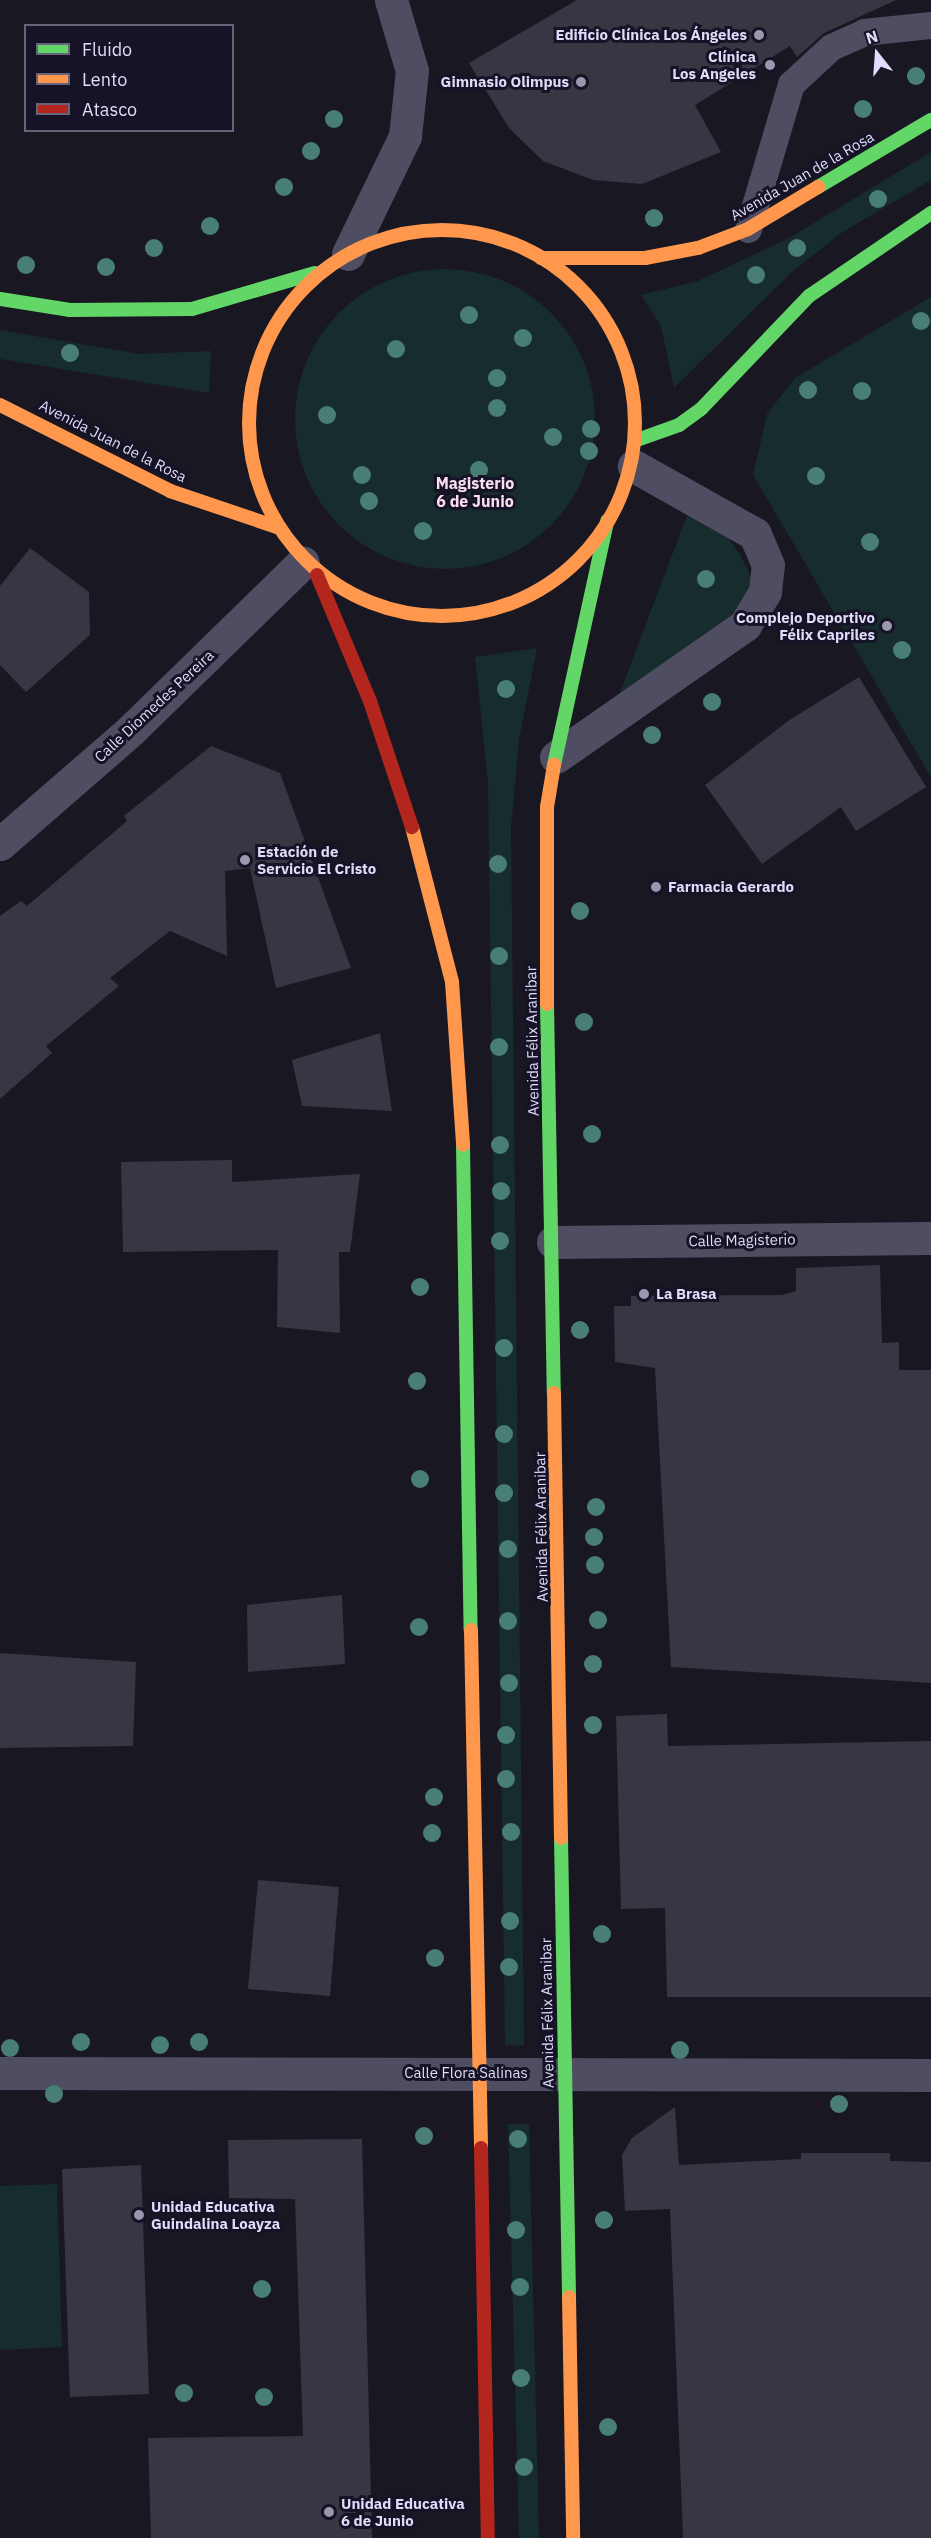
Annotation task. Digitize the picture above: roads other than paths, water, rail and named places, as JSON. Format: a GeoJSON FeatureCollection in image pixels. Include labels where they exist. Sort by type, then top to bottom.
{"type":"FeatureCollection","features":[{"type":"Feature","properties":{"kind":"main road","name":"Avenida Juan de la Rosa"},"geometry":{"type":"LineString","coordinates":[[541,258],[645,258],[698,248],[748,229],[931,120]]}},
{"type":"Feature","properties":{"kind":"main road"},"geometry":{"type":"LineString","coordinates":[[636,453],[701,409],[809,296],[856,259],[931,213]]}},
{"type":"Feature","properties":{"kind":"main road"},"geometry":{"type":"LineString","coordinates":[[0,298],[70,310],[192,309],[424,231],[504,240],[541,258],[590,301],[609,327],[631,382],[636,453],[607,521],[561,572],[500,605],[468,613],[405,611],[366,601],[310,569]]}},
{"type":"Feature","properties":{"kind":"main road"},"geometry":{"type":"LineString","coordinates":[[337,262],[303,288],[269,335],[251,389],[250,452],[280,528],[310,569],[370,701],[419,846],[452,982],[462,1110],[482,2073],[488,2538]]}},
{"type":"Feature","properties":{"kind":"main road","name":"Avenida Juan de la Rosa"},"geometry":{"type":"LineString","coordinates":[[0,405],[35,418],[170,491],[280,528]]}},
{"type":"Feature","properties":{"kind":"main road","name":"Avenida Félix Aranibar"},"geometry":{"type":"LineString","coordinates":[[573,2538],[553,1242],[545,879],[547,807],[607,521]]}},
{"type":"Feature","properties":{"kind":"street"},"geometry":{"type":"LineString","coordinates":[[337,262],[405,136],[412,71],[391,0]]}},
{"type":"Feature","properties":{"kind":"street"},"geometry":{"type":"LineString","coordinates":[[556,757],[745,625],[765,592],[768,565],[755,534],[636,453]]}},
{"type":"Feature","properties":{"kind":"street","name":"Calle Diomedes Pereira"},"geometry":{"type":"LineString","coordinates":[[0,844],[310,569]]}},
{"type":"Feature","properties":{"kind":"street","name":"Calle Magisterio"},"geometry":{"type":"LineString","coordinates":[[553,1242],[931,1238]]}},
{"type":"Feature","properties":{"kind":"street","name":"Calle Flora Salinas"},"geometry":{"type":"LineString","coordinates":[[0,2073],[565,2072],[931,2075]]}},
{"type":"Feature","properties":{"kind":"lane"},"geometry":{"type":"LineString","coordinates":[[748,229],[791,84],[831,47],[864,32],[931,25]]}},
{"type":"Feature","properties":{"kind":"place","name":"Edificio Clínica Los Ángeles"},"geometry":{"type":"Point","coordinates":[759,35]}},
{"type":"Feature","properties":{"kind":"place","name":"Clínica Los Angeles"},"geometry":{"type":"Point","coordinates":[770,65]}},
{"type":"Feature","properties":{"kind":"place","name":"Gimnasio Olimpus"},"geometry":{"type":"Point","coordinates":[581,82]}},
{"type":"Feature","properties":{"kind":"place","name":"Complejo Deportivo Félix Capriles"},"geometry":{"type":"Point","coordinates":[887,626]}},
{"type":"Feature","properties":{"kind":"place","name":"Estación de Servicio El Cristo"},"geometry":{"type":"Point","coordinates":[245,860]}},
{"type":"Feature","properties":{"kind":"place","name":"Farmacia Gerardo"},"geometry":{"type":"Point","coordinates":[656,887]}},
{"type":"Feature","properties":{"kind":"place","name":"La Brasa"},"geometry":{"type":"Point","coordinates":[644,1294]}},
{"type":"Feature","properties":{"kind":"place","name":"Unidad Educativa Guindalina Loayza"},"geometry":{"type":"Point","coordinates":[139,2215]}},
{"type":"Feature","properties":{"kind":"place","name":"Unidad Educativa 6 de Junio"},"geometry":{"type":"Point","coordinates":[329,2512]}},
{"type":"Feature","properties":{"kind":"district","name":"Magisterio 6 de Junio"},"geometry":{"type":"Point","coordinates":[475,492]}}]}
